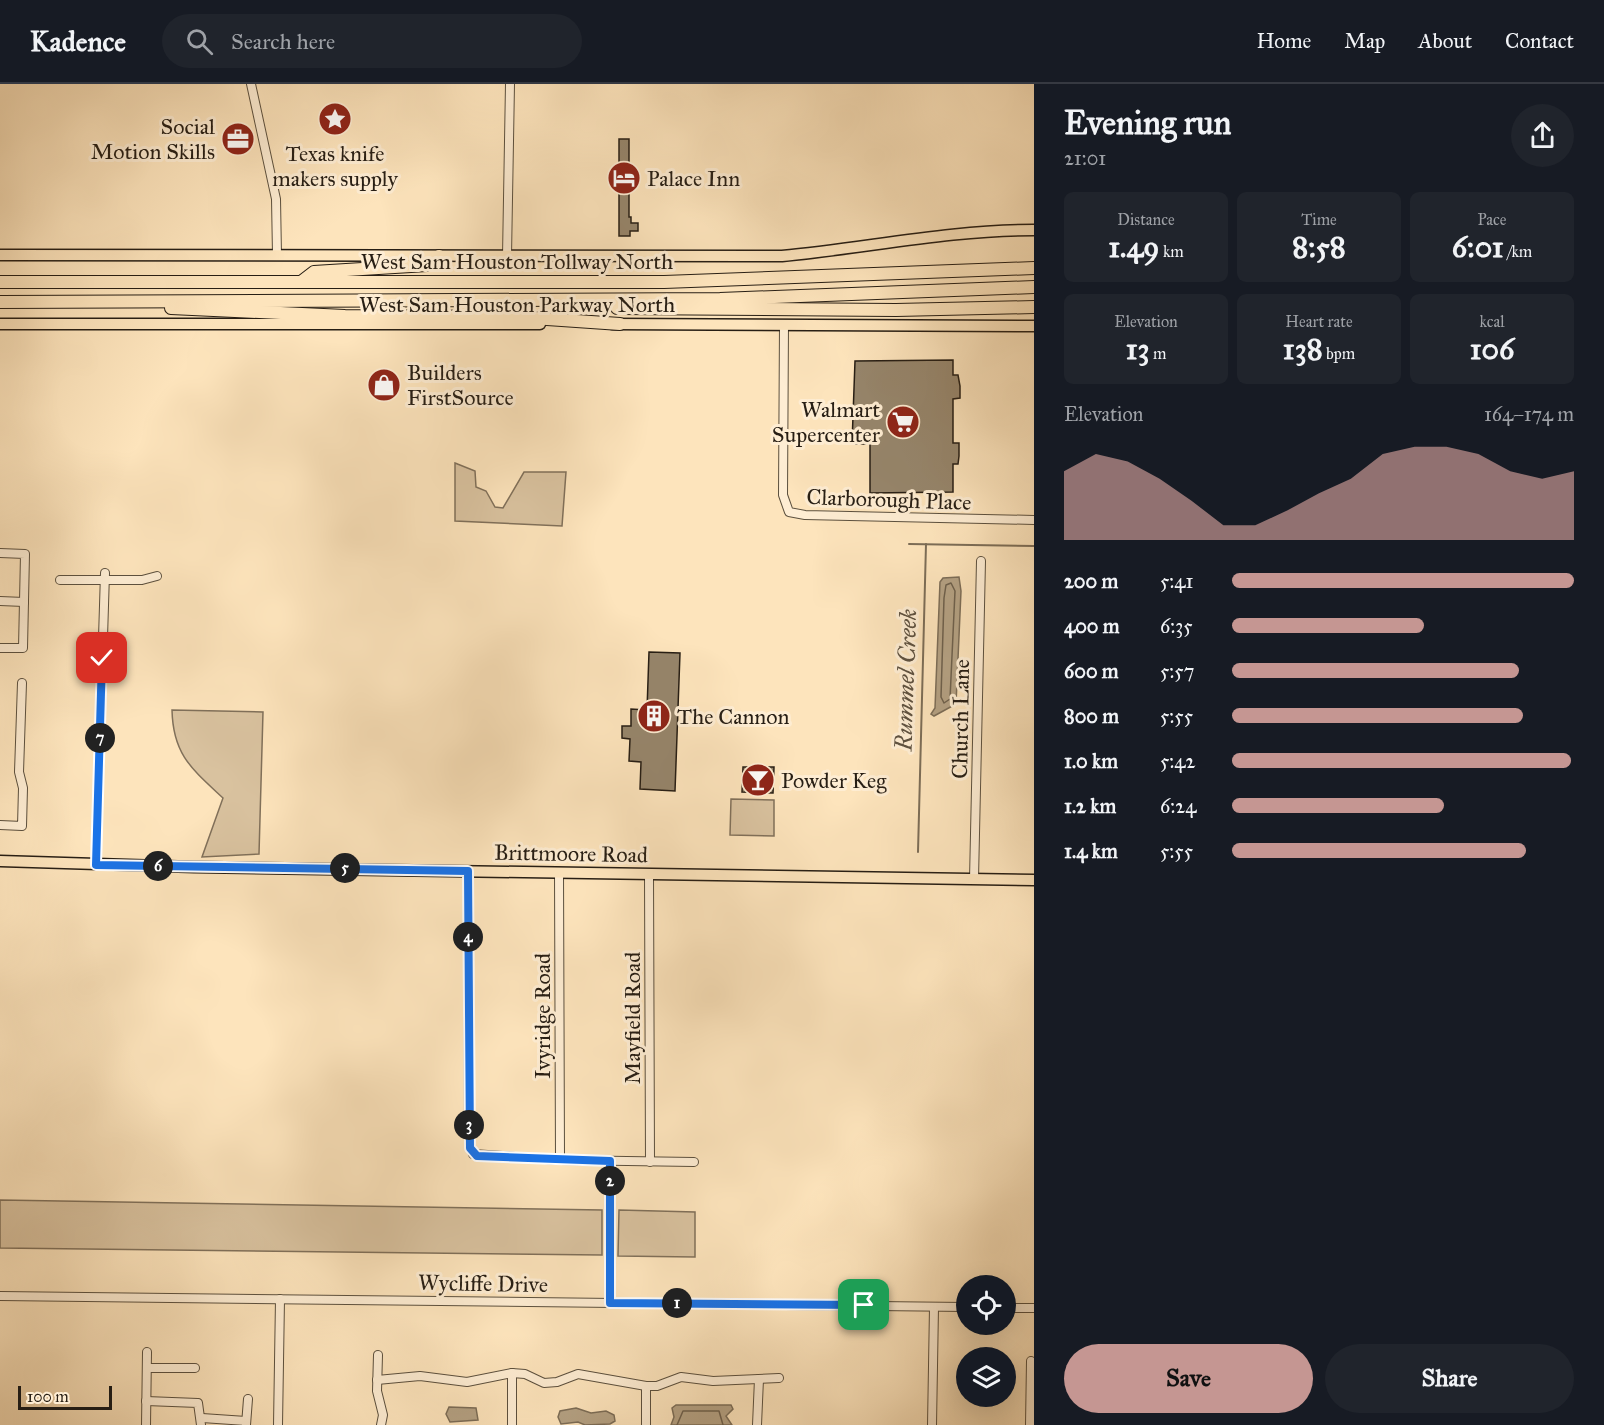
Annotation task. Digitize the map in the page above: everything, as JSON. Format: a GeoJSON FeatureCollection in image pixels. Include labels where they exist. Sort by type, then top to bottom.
{"type":"FeatureCollection","features":[{"type":"Feature","properties":{"kind":"highway"},"geometry":{"type":"LineString","coordinates":[[301,282],[314,272],[427,265],[439,256]]}},
{"type":"Feature","properties":{"kind":"highway","name":"West Sam Houston Tollway North"},"geometry":{"type":"LineString","coordinates":[[0,282],[698,281],[1034,268]]}},
{"type":"Feature","properties":{"kind":"highway","name":"West Sam Houston Tollway North"},"geometry":{"type":"LineString","coordinates":[[0,302],[730,299],[1034,287]]}},
{"type":"Feature","properties":{"kind":"highway"},"geometry":{"type":"LineString","coordinates":[[572,301],[594,308],[660,309],[896,310],[1034,307]]}},
{"type":"Feature","properties":{"kind":"highway"},"geometry":{"type":"LineString","coordinates":[[129,302],[191,311],[345,316],[518,317],[620,324]]}},
{"type":"Feature","properties":{"kind":"main road"},"geometry":{"type":"LineString","coordinates":[[0,255],[782,256],[992,230],[1034,230]]}},
{"type":"Feature","properties":{"kind":"main road","name":"West Sam Houston Parkway North"},"geometry":{"type":"LineString","coordinates":[[0,324],[1034,326]]}},
{"type":"Feature","properties":{"kind":"main road","name":"Brittmoore Road"},"geometry":{"type":"LineString","coordinates":[[0,861],[96,865],[1034,880]]}},
{"type":"Feature","properties":{"kind":"street"},"geometry":{"type":"LineString","coordinates":[[251,84],[276,199],[277,255]]}},
{"type":"Feature","properties":{"kind":"street"},"geometry":{"type":"LineString","coordinates":[[507,256],[510,84]]}},
{"type":"Feature","properties":{"kind":"street","name":"Clarborough Place"},"geometry":{"type":"LineString","coordinates":[[784,324],[783,495],[789,512],[805,515],[1034,520]]}},
{"type":"Feature","properties":{"kind":"street"},"geometry":{"type":"LineString","coordinates":[[0,553],[26,554],[23,648],[0,648]]}},
{"type":"Feature","properties":{"kind":"street","name":"Church Lane"},"geometry":{"type":"LineString","coordinates":[[974,879],[981,561]]}},
{"type":"Feature","properties":{"kind":"street"},"geometry":{"type":"LineString","coordinates":[[60,580],[105,577],[142,580],[157,576]]}},
{"type":"Feature","properties":{"kind":"street"},"geometry":{"type":"LineString","coordinates":[[96,865],[105,577]]}},
{"type":"Feature","properties":{"kind":"street"},"geometry":{"type":"LineString","coordinates":[[0,601],[24,602]]}},
{"type":"Feature","properties":{"kind":"street"},"geometry":{"type":"LineString","coordinates":[[0,825],[22,826],[23,788],[20,772],[22,682]]}},
{"type":"Feature","properties":{"kind":"street"},"geometry":{"type":"LineString","coordinates":[[468,871],[470,1148],[477,1156],[694,1162]]}},
{"type":"Feature","properties":{"kind":"street","name":"Ivyridge Road"},"geometry":{"type":"LineString","coordinates":[[559,872],[560,1160]]}},
{"type":"Feature","properties":{"kind":"street","name":"Mayfield Road"},"geometry":{"type":"LineString","coordinates":[[649,874],[650,1162]]}},
{"type":"Feature","properties":{"kind":"street"},"geometry":{"type":"LineString","coordinates":[[610,1161],[610,1303]]}},
{"type":"Feature","properties":{"kind":"street","name":"Wycliffe Drive"},"geometry":{"type":"LineString","coordinates":[[0,1296],[956,1307]]}},
{"type":"Feature","properties":{"kind":"street"},"geometry":{"type":"LineString","coordinates":[[278,1425],[280,1299]]}},
{"type":"Feature","properties":{"kind":"street"},"geometry":{"type":"LineString","coordinates":[[932,1425],[934,1307]]}},
{"type":"Feature","properties":{"kind":"street"},"geometry":{"type":"LineString","coordinates":[[1016,1308],[1034,1308]]}},
{"type":"Feature","properties":{"kind":"street"},"geometry":{"type":"LineString","coordinates":[[146,1425],[147,1353]]}},
{"type":"Feature","properties":{"kind":"street"},"geometry":{"type":"LineString","coordinates":[[378,1355],[377,1380],[383,1415],[381,1425]]}},
{"type":"Feature","properties":{"kind":"street"},"geometry":{"type":"LineString","coordinates":[[1030,1425],[1031,1360]]}},
{"type":"Feature","properties":{"kind":"street"},"geometry":{"type":"LineString","coordinates":[[147,1368],[195,1368]]}},
{"type":"Feature","properties":{"kind":"street"},"geometry":{"type":"LineString","coordinates":[[377,1380],[420,1376],[467,1382],[512,1373],[525,1374],[544,1383],[557,1382],[578,1374],[590,1375],[611,1382],[657,1386],[681,1377],[713,1381],[779,1378]]}},
{"type":"Feature","properties":{"kind":"street"},"geometry":{"type":"LineString","coordinates":[[512,1373],[512,1425]]}},
{"type":"Feature","properties":{"kind":"street"},"geometry":{"type":"LineString","coordinates":[[757,1425],[759,1379]]}},
{"type":"Feature","properties":{"kind":"street"},"geometry":{"type":"LineString","coordinates":[[646,1386],[646,1425]]}},
{"type":"Feature","properties":{"kind":"street"},"geometry":{"type":"LineString","coordinates":[[146,1401],[198,1403],[201,1422],[246,1423],[248,1399]]}},
{"type":"Feature","properties":{"kind":"shaded area"},"geometry":{"type":"Polygon","coordinates":[[[455,463],[475,471],[476,487],[486,491],[495,507],[503,508],[524,472],[566,472],[562,526],[455,521],[455,463]]]}},
{"type":"Feature","properties":{"kind":"shaded area"},"geometry":{"type":"Polygon","coordinates":[[[172,710],[263,712],[259,854],[202,857],[223,798],[202,778],[180,750],[173,726],[172,710]]]}},
{"type":"Feature","properties":{"kind":"shaded area"},"geometry":{"type":"Polygon","coordinates":[[[731,799],[774,800],[774,836],[730,835],[731,799]]]}},
{"type":"Feature","properties":{"kind":"shaded area"},"geometry":{"type":"Polygon","coordinates":[[[0,1200],[602,1210],[602,1255],[0,1248],[0,1200]]]}},
{"type":"Feature","properties":{"kind":"shaded area"},"geometry":{"type":"Polygon","coordinates":[[[619,1210],[695,1212],[695,1257],[618,1256],[619,1210]]]}},
{"type":"Feature","properties":{"kind":"water"},"geometry":{"type":"Polygon","coordinates":[[[959,577],[961,591],[956,704],[934,716],[931,714],[935,708],[940,582],[943,578],[959,577]]]}},
{"type":"Feature","properties":{"kind":"water"},"geometry":{"type":"Polygon","coordinates":[[[676,1405],[731,1405],[733,1409],[726,1416],[732,1425],[671,1425],[674,1417],[672,1408],[676,1405]]]}},
{"type":"Feature","properties":{"kind":"water"},"geometry":{"type":"Polygon","coordinates":[[[449,1407],[476,1408],[478,1420],[450,1422],[446,1414],[449,1407]]]}},
{"type":"Feature","properties":{"kind":"water"},"geometry":{"type":"Polygon","coordinates":[[[576,1408],[591,1413],[606,1411],[614,1415],[615,1421],[610,1424],[585,1425],[578,1422],[561,1424],[558,1417],[560,1411],[576,1408]]]}},
{"type":"Feature","properties":{"kind":"building","name":"Palace Inn"},"geometry":{"type":"Polygon","coordinates":[[[619,139],[629,139],[629,217],[631,217],[631,223],[638,223],[638,231],[630,231],[630,236],[619,236],[619,139]]]}},
{"type":"Feature","properties":{"kind":"building","name":"Walmart Supercenter"},"geometry":{"type":"Polygon","coordinates":[[[953,360],[953,375],[958,375],[960,398],[953,399],[953,443],[959,443],[959,456],[958,464],[953,464],[953,492],[870,493],[870,444],[852,444],[855,361],[953,360]]]}},
{"type":"Feature","properties":{"kind":"building","name":"The Cannon"},"geometry":{"type":"Polygon","coordinates":[[[649,652],[680,653],[675,791],[640,789],[641,762],[629,761],[630,739],[622,738],[622,726],[631,726],[631,709],[647,710],[649,652]]]}},
{"type":"Feature","properties":{"kind":"building","name":"Powder Keg"},"geometry":{"type":"Polygon","coordinates":[[[743,767],[774,767],[773,793],[742,792],[743,767]]]}},
{"type":"Feature","properties":{"kind":"waterway"},"geometry":{"type":"LineString","coordinates":[[909,544],[1034,546]]}},
{"type":"Feature","properties":{"kind":"waterway","name":"Rummel Creek"},"geometry":{"type":"LineString","coordinates":[[918,852],[926,544]]}},
{"type":"Feature","properties":{"kind":"place","name":"Texas knife makers supply"},"geometry":{"type":"Point","coordinates":[335,119]}},
{"type":"Feature","properties":{"kind":"place","name":"Social Motion Skills"},"geometry":{"type":"Point","coordinates":[238,139]}},
{"type":"Feature","properties":{"kind":"place","name":"Palace Inn"},"geometry":{"type":"Point","coordinates":[624,178]}},
{"type":"Feature","properties":{"kind":"place","name":"Builders FirstSource"},"geometry":{"type":"Point","coordinates":[384,385]}},
{"type":"Feature","properties":{"kind":"place","name":"Walmart Supercenter"},"geometry":{"type":"Point","coordinates":[903,422]}},
{"type":"Feature","properties":{"kind":"place","name":"The Cannon"},"geometry":{"type":"Point","coordinates":[654,716]}},
{"type":"Feature","properties":{"kind":"place","name":"Powder Keg"},"geometry":{"type":"Point","coordinates":[758,780]}},
{"type":"Feature","properties":{"kind":"route"},"geometry":{"type":"LineString","coordinates":[[102,658],[96,865],[468,871],[470,1148],[477,1156],[610,1161],[610,1303],[864,1305]]}}]}
